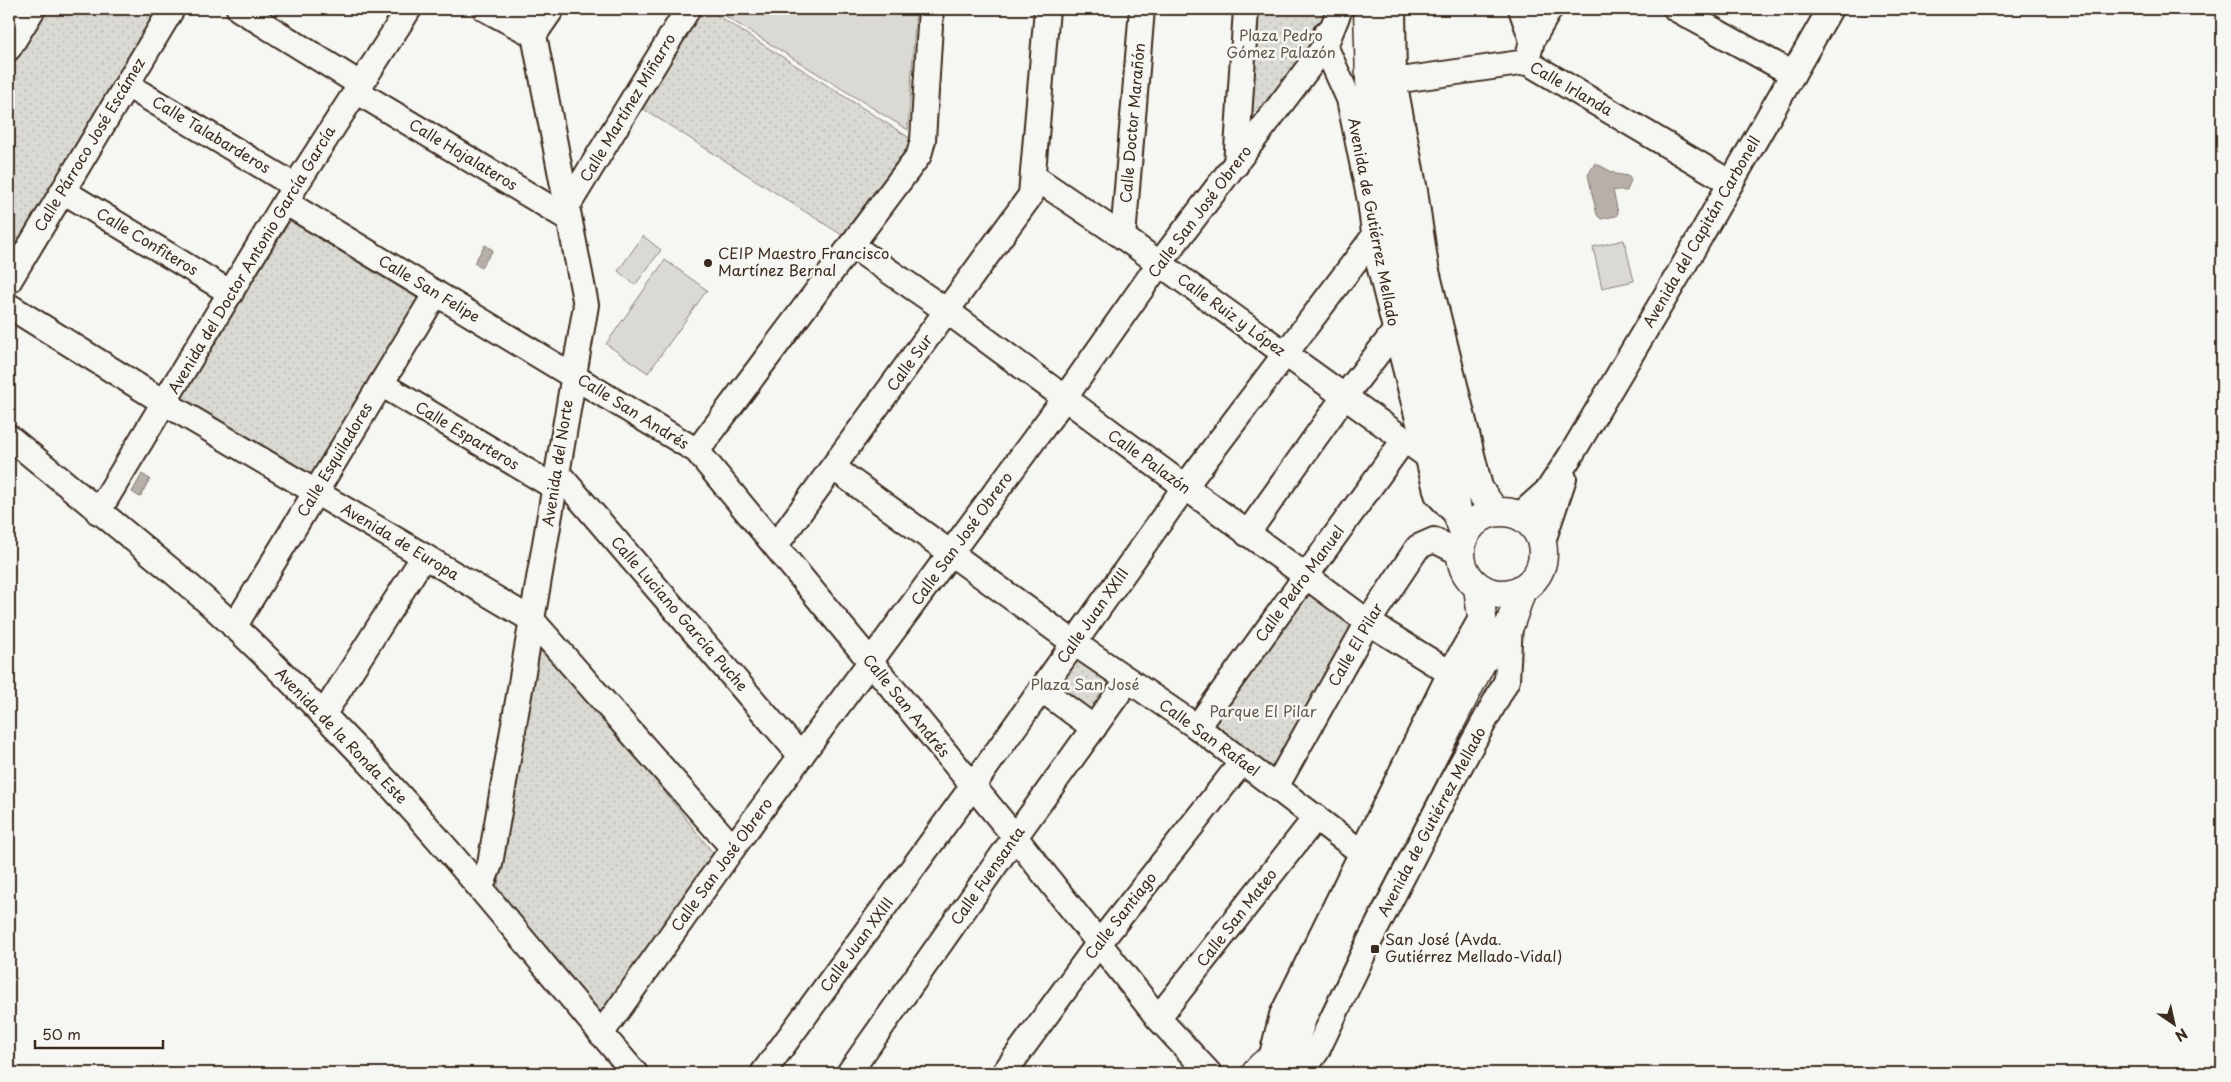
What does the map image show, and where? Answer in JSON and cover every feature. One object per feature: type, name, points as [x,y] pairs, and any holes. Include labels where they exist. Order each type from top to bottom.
[{"type":"main road","name":"Avenida de Gutiérrez Mellado","points":[[1368,9],[1370,81],[1381,148],[1403,258],[1436,448],[1461,535]]},
{"type":"main road","name":"Avenida de Gutiérrez Mellado","points":[[1436,448],[1498,506]]},
{"type":"main road","points":[[1498,506],[1530,523],[1542,544],[1539,570],[1530,583],[1510,594],[1493,594],[1478,587],[1465,572],[1461,535],[1477,520],[1498,506]]},
{"type":"main road","points":[[1478,587],[1482,617],[1481,663]]},
{"type":"main road","name":"Avenida de Gutiérrez Mellado","points":[[1286,1066],[1303,1015],[1344,929],[1481,663],[1510,624],[1522,589]]},
{"type":"street","name":"Calle Párroco José Escámez","points":[[9,281],[172,9]]},
{"type":"street","name":"Calle Hojalateros","points":[[239,9],[358,87],[568,213]]},
{"type":"street","name":"Avenida del Doctor Antonio García García","points":[[98,512],[290,194],[409,9]]},
{"type":"street","points":[[485,9],[534,35],[552,9]]},
{"type":"street","name":"Avenida del Norte","points":[[481,887],[490,864],[586,305],[530,9]]},
{"type":"street","name":"Calle Martínez Miñarro","points":[[568,213],[688,9]]},
{"type":"street","points":[[697,452],[919,156],[923,140],[932,9]]},
{"type":"street","name":"Calle Sur","points":[[776,545],[834,468],[1031,195],[1047,9]]},
{"type":"street","name":"Calle Doctor Marañón","points":[[1123,237],[1142,9]]},
{"type":"street","points":[[1236,165],[1246,9]]},
{"type":"street","name":"Avenida de Gutiérrez Mellado","points":[[1327,9],[1325,46],[1349,99],[1370,201],[1377,257],[1394,331],[1436,448]]},
{"type":"street","name":"Calle San José Obrero","points":[[601,1034],[733,848],[952,554],[1160,264],[1325,46],[1340,9]]},
{"type":"street","points":[[1393,9],[1394,81],[1415,191],[1426,267],[1498,506],[1548,490],[1571,455]]},
{"type":"street","points":[[1520,9],[1532,40]]},
{"type":"street","points":[[1526,62],[1532,40],[1550,9]]},
{"type":"street","points":[[1676,9],[1793,74]]},
{"type":"street","name":"Avenida del Capitán Carbonell","points":[[1571,455],[1731,183],[1830,9]]},
{"type":"street","points":[[9,48],[22,15]]},
{"type":"street","name":"Calle Irlanda","points":[[1394,81],[1526,62],[1731,183]]},
{"type":"street","name":"Calle Talabarderos","points":[[127,85],[290,194]]},
{"type":"street","name":"Calle Ruiz y López","points":[[1033,176],[1123,237],[1404,440],[1436,448]]},
{"type":"street","name":"Calle Confiteros","points":[[63,191],[231,293]]},
{"type":"street","name":"Calle San Felipe","points":[[290,194],[436,293],[573,375]]},
{"type":"street","name":"Calle Juan XXIII","points":[[763,1073],[972,786],[1184,488],[1375,236]]},
{"type":"street","name":"Calle Palazón","points":[[851,245],[947,311],[1184,488],[1368,622],[1450,672]]},
{"type":"street","name":"Calle Esquiladores","points":[[234,627],[436,293]]},
{"type":"street","name":"Avenida de Europa","points":[[9,306],[165,403],[532,620],[733,848]]},
{"type":"street","points":[[1247,534],[1344,397],[1394,331]]},
{"type":"street","name":"Calle San Andrés","points":[[573,375],[697,452],[776,545],[1015,838],[1158,1018],[1209,1073]]},
{"type":"street","name":"Calle Esparteros","points":[[381,384],[555,480]]},
{"type":"street","name":"Avenida de la Ronda Este","points":[[9,437],[173,572],[234,627],[323,715],[481,887],[635,1073]]},
{"type":"street","name":"Calle Pedro Manuel","points":[[1197,728],[1404,440]]},
{"type":"street","points":[[1542,544],[1571,455]]},
{"type":"street","name":"Calle San Rafael","points":[[834,468],[1074,643],[1197,728],[1362,853]]},
{"type":"street","name":"Calle Luciano García Puche","points":[[555,480],[801,756]]},
{"type":"street","name":"Calle El Pilar","points":[[1276,787],[1368,622],[1418,547],[1434,540],[1461,535]]},
{"type":"street","points":[[323,715],[424,556]]},
{"type":"street","points":[[1286,1066],[1282,1015],[1450,672],[1482,617]]},
{"type":"street","name":"Avenida de Gutiérrez Mellado","points":[[1286,1066],[1317,1051],[1373,934],[1507,680],[1510,624]]},
{"type":"street","name":"Calle Fuensanta","points":[[849,1073],[1128,680]]},
{"type":"street","points":[[1041,689],[1094,728]]},
{"type":"street","name":"Calle Santiago","points":[[1004,1073],[1098,944],[1242,762]]},
{"type":"street","name":"Calle San Mateo","points":[[1158,1018],[1316,817]]},
{"type":"green space","points":[[48,9],[161,9],[9,260],[9,73]]},
{"type":"green space","points":[[703,9],[707,9],[913,140],[842,235],[642,108]]},
{"type":"green space","points":[[714,9],[916,9],[908,130]]},
{"type":"green space","name":"Plaza Pedro Gómez Palazón","points":[[1246,9],[1327,9],[1325,46],[1270,120],[1240,103]]},
{"type":"green space","points":[[290,221],[423,302],[311,484],[178,403]]},
{"type":"green space","points":[[643,236],[661,250],[635,285],[618,271]]},
{"type":"green space","points":[[1624,240],[1634,281],[1602,288],[1593,247]]},
{"type":"green space","points":[[665,260],[707,290],[648,373],[606,344]]},
{"type":"green space","name":"Parque El Pilar","points":[[1307,584],[1360,624],[1273,771],[1205,726]]},
{"type":"green space","name":"Plaza San José","points":[[1074,643],[1128,680],[1094,728],[1041,689]]},
{"type":"green space","points":[[550,648],[718,859],[603,1018],[496,897],[538,649]]},
{"type":"shaded area","points":[[1595,163],[1616,174],[1628,176],[1631,180],[1627,191],[1613,190],[1618,213],[1616,216],[1601,219],[1597,215],[1588,175]]},
{"type":"shaded area","points":[[485,245],[493,250],[481,268],[474,263]]},
{"type":"shaded area","points":[[142,474],[150,479],[140,497],[132,492]]},
{"type":"place","name":"CEIP Maestro Francisco Martínez Bernal","points":[[708,263]]},
{"type":"place","name":"San José (Avda. Gutiérrez Mellado-Vidal)","points":[[1375,949]]}]
